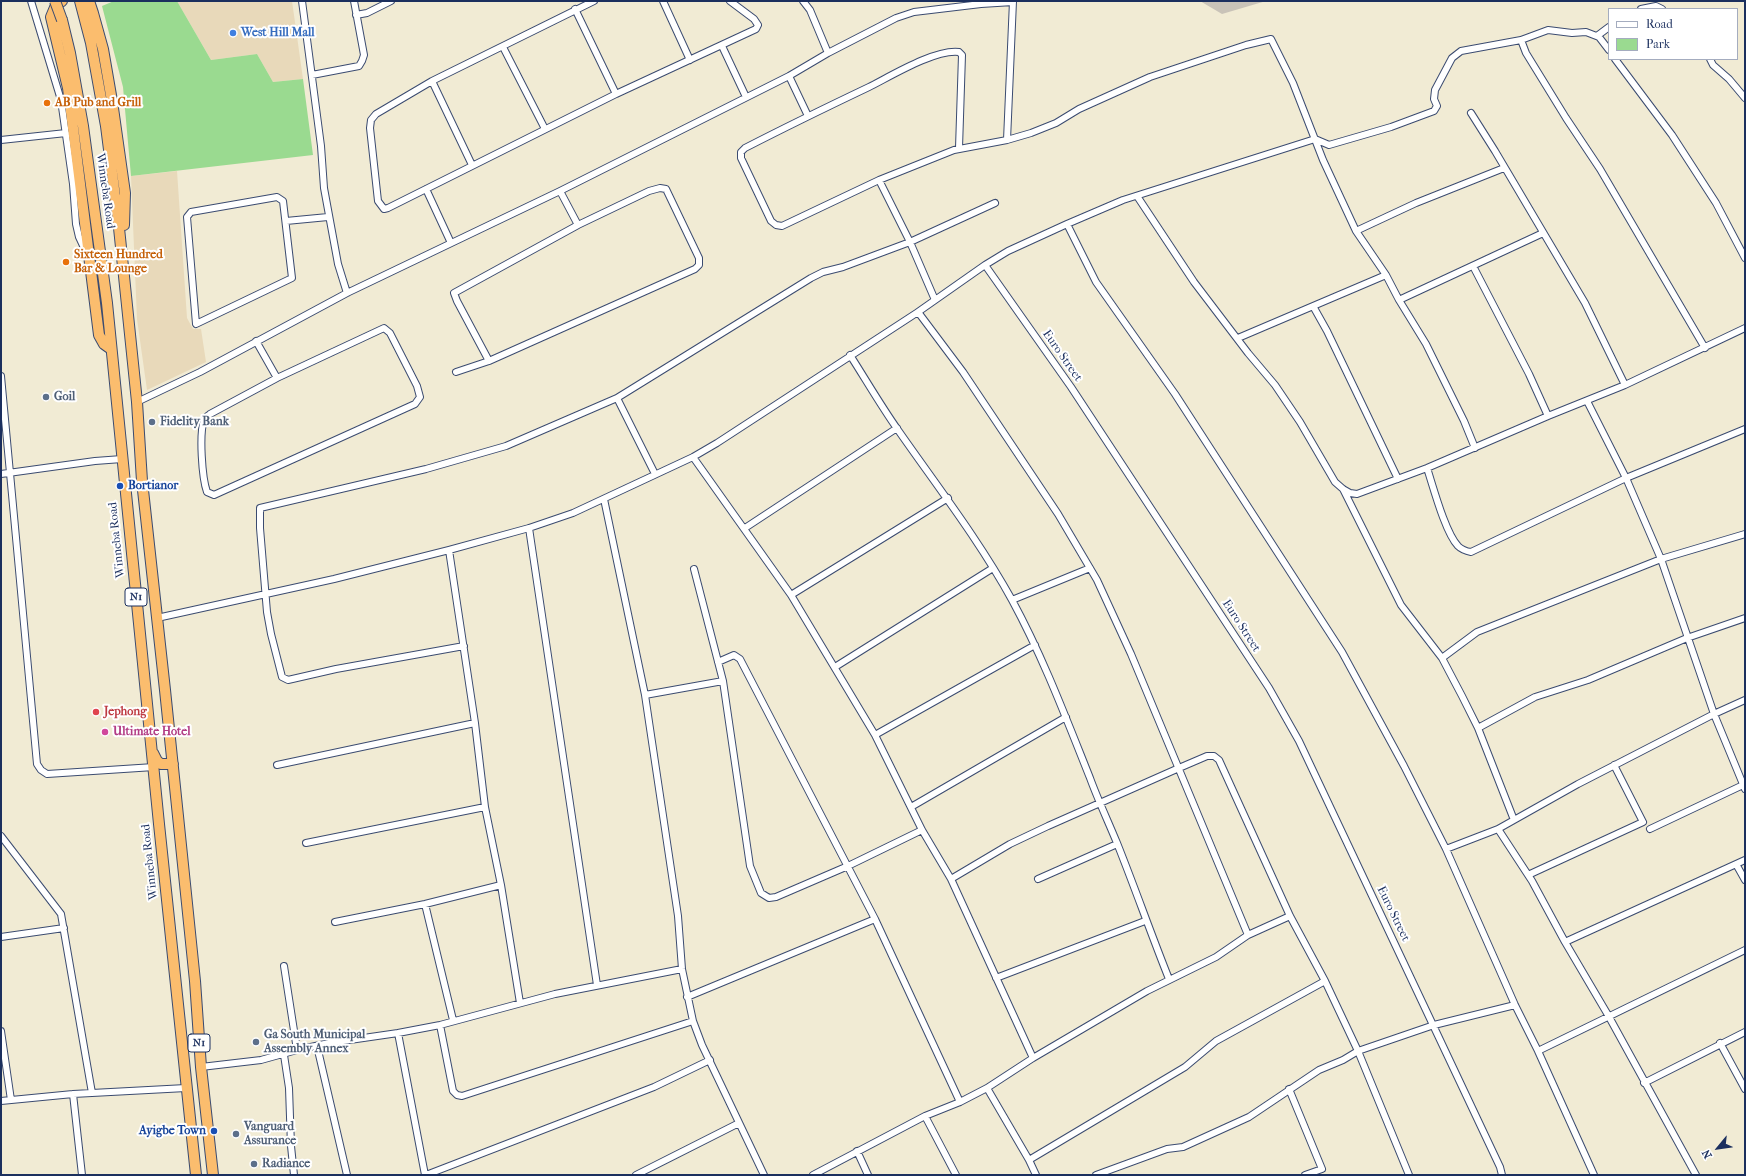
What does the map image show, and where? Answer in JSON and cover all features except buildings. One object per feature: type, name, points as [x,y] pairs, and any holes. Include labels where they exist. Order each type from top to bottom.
[{"type":"highway","name":"Winneba Road","points":[[55,1],[62,20],[70,53],[83,126],[107,302],[151,747],[196,1175]]},
{"type":"highway","points":[[62,1],[56,5],[51,17],[68,88],[98,335],[104,344],[111,349]]},
{"type":"highway","name":"Winneba Road","points":[[80,1],[92,43],[106,126],[123,269],[137,402],[142,481],[173,764],[195,982],[201,1067],[213,1175]]},
{"type":"highway","points":[[89,1],[103,49],[125,193],[123,269]]},
{"type":"highway","points":[[151,747],[155,757],[161,764],[173,764]]},
{"type":"highway","points":[[176,982],[195,982]]},
{"type":"street","points":[[30,1],[62,100],[78,237],[89,256]]},
{"type":"street","points":[[302,1],[321,146],[328,216],[338,264],[347,293]]},
{"type":"street","points":[[312,75],[359,66],[362,61],[364,54],[354,1]]},
{"type":"street","points":[[356,16],[367,13],[392,1]]},
{"type":"street","points":[[594,1],[575,9],[503,47],[432,81],[376,114],[371,120],[370,128],[378,201],[380,205],[384,209],[388,208],[616,94],[756,30],[758,25],[754,19],[730,1]]},
{"type":"street","points":[[663,1],[690,60]]},
{"type":"street","points":[[803,1],[810,10],[828,53]]},
{"type":"street","points":[[137,402],[200,372],[347,293],[560,191],[789,76],[828,53],[889,22],[914,12],[1013,1],[1006,140]]},
{"type":"street","points":[[1646,8],[1656,6],[1660,8]]},
{"type":"street","points":[[575,9],[616,94]]},
{"type":"street","points":[[1597,36],[1608,28]]},
{"type":"street","points":[[157,618],[266,595],[450,550],[529,528],[573,513],[693,457],[718,443],[850,355],[918,312],[985,265],[1008,251],[1067,224],[1101,209],[1137,196],[1315,140],[1329,145],[1391,127],[1434,112],[1437,106],[1434,99],[1435,90],[1452,58],[1461,51],[1521,40],[1548,30],[1572,33],[1586,32],[1597,36],[1608,49]]},
{"type":"street","points":[[959,148],[962,55],[959,52],[953,51],[933,56],[808,116],[745,148],[741,152],[741,158],[772,221],[776,225],[782,226],[879,180],[959,148],[1006,140],[1030,133],[1056,123],[1079,109],[1150,77],[1246,45],[1271,39],[1293,83],[1315,140],[1356,231],[1386,275],[1399,300],[1426,344],[1464,420],[1475,448]]},
{"type":"street","points":[[1521,40],[1526,53],[1566,118],[1600,169],[1705,348]]},
{"type":"street","points":[[722,46],[746,97]]},
{"type":"street","points":[[503,47],[545,129]]},
{"type":"street","points":[[1616,60],[1676,142],[1716,203],[1745,258]]},
{"type":"street","points":[[1710,60],[1713,65],[1729,79],[1745,98]]},
{"type":"street","points":[[789,76],[808,116]]},
{"type":"street","points":[[432,81],[472,165]]},
{"type":"street","points":[[1471,114],[1585,303],[1625,385]]},
{"type":"street","points":[[1,140],[66,133]]},
{"type":"street","points":[[1356,231],[1416,203],[1504,168]]},
{"type":"street","points":[[879,180],[910,242],[935,300]]},
{"type":"street","points":[[456,372],[489,361],[695,269],[699,265],[699,258],[666,189],[660,188],[649,191],[578,225],[454,293],[489,361]]},
{"type":"street","points":[[426,189],[451,243]]},
{"type":"street","points":[[560,191],[578,225]]},
{"type":"street","points":[[1137,196],[1194,282],[1275,385],[1300,422],[1335,482],[1342,489],[1401,605],[1442,658],[1478,728],[1514,820]]},
{"type":"street","points":[[277,197],[283,201],[286,221],[292,278],[196,324],[187,217],[191,212],[277,197]]},
{"type":"street","points":[[464,646],[336,669],[288,680],[284,679],[282,677],[271,634],[260,528],[260,508],[426,469],[506,446],[617,398],[823,272],[843,267],[910,242],[995,203]]},
{"type":"street","points":[[286,221],[328,216]]},
{"type":"street","points":[[1067,224],[1096,282],[1175,394],[1342,652],[1404,766],[1446,849],[1514,1005],[1538,1051],[1594,1175]]},
{"type":"street","points":[[1399,300],[1543,233]]},
{"type":"street","name":"Euro Street","points":[[985,265],[1071,387],[1269,688],[1299,740],[1500,1167],[1502,1175]]},
{"type":"street","points":[[1473,266],[1529,374],[1548,416]]},
{"type":"street","points":[[1238,338],[1386,275]]},
{"type":"street","points":[[1313,306],[1327,331],[1398,479]]},
{"type":"street","points":[[918,312],[963,372],[1054,507],[1090,568],[1131,654],[1248,935]]},
{"type":"street","points":[[384,328],[390,333],[417,386],[420,396],[415,404],[214,495],[206,492],[203,482],[202,437],[204,418],[278,378],[384,328]]},
{"type":"street","points":[[1342,489],[1350,493],[1358,494],[1427,468],[1625,385],[1745,328]]},
{"type":"street","points":[[256,341],[278,378]]},
{"type":"street","points":[[850,355],[897,428],[948,498],[994,568],[1012,600],[1035,645],[1066,717],[1169,978]]},
{"type":"street","points":[[1,376],[37,764],[41,770],[47,774],[154,767]]},
{"type":"street","points":[[617,398],[655,474]]},
{"type":"street","points":[[1587,401],[1626,478],[1661,559],[1714,714],[1744,787],[1650,829]]},
{"type":"street","points":[[745,528],[897,428]]},
{"type":"street","points":[[1427,468],[1439,504],[1456,545],[1463,551],[1471,552],[1626,478],[1745,429]]},
{"type":"street","points":[[693,457],[745,528],[791,595],[875,736],[922,830],[951,879],[1033,1058]]},
{"type":"street","points":[[1,474],[10,474],[95,460],[122,459]]},
{"type":"street","points":[[791,595],[948,498]]},
{"type":"street","points":[[604,499],[645,695],[678,916],[682,969],[687,997],[693,1021],[764,1175]]},
{"type":"street","points":[[529,528],[596,985]]},
{"type":"street","points":[[1442,658],[1477,632],[1661,559],[1745,534]]},
{"type":"street","points":[[450,550],[475,723],[485,807],[520,1003]]},
{"type":"street","points":[[835,667],[994,568]]},
{"type":"street","points":[[1012,600],[1090,568]]},
{"type":"street","points":[[694,569],[723,681],[750,866],[761,893],[769,898],[776,897],[848,866],[922,830]]},
{"type":"street","points":[[1478,728],[1535,697],[1588,680],[1688,638],[1745,618]]},
{"type":"street","points":[[875,736],[1035,645]]},
{"type":"street","points":[[718,662],[734,655],[739,657],[875,919],[960,1102]]},
{"type":"street","points":[[645,695],[723,681]]},
{"type":"street","points":[[1446,849],[1498,829],[1614,765],[1714,714],[1745,700]]},
{"type":"street","points":[[911,808],[1066,717]]},
{"type":"street","points":[[277,765],[475,723]]},
{"type":"street","points":[[951,879],[1010,844],[1179,768],[1207,756],[1214,756],[1220,760],[1290,916],[1325,981],[1358,1051],[1409,1175]]},
{"type":"street","points":[[1528,875],[1643,822],[1614,765]]},
{"type":"street","points":[[306,843],[485,807]]},
{"type":"street","points":[[1498,829],[1528,875],[1564,942],[1608,1015],[1644,1083],[1696,1175]]},
{"type":"street","points":[[1,836],[61,914],[92,1093]]},
{"type":"street","points":[[1038,879],[1117,844]]},
{"type":"street","points":[[1564,942],[1745,860]]},
{"type":"street","points":[[1736,864],[1745,880]]},
{"type":"street","points":[[335,922],[425,904],[500,885]]},
{"type":"street","points":[[425,904],[453,1020]]},
{"type":"street","points":[[814,1175],[925,1116],[960,1102],[987,1088],[1033,1058],[1169,978],[1216,957],[1248,935],[1290,916]]},
{"type":"street","points":[[687,997],[875,919]]},
{"type":"street","points":[[996,978],[1146,921]]},
{"type":"street","points":[[1,937],[64,928]]},
{"type":"street","points":[[1538,1051],[1608,1015],[1745,950]]},
{"type":"street","points":[[284,966],[297,1050]]},
{"type":"street","points":[[201,1067],[260,1060],[317,1046],[440,1025],[453,1020],[596,985],[682,969]]},
{"type":"street","points":[[1029,1160],[1185,1067],[1216,1041],[1325,981]]},
{"type":"street","points":[[1096,1175],[1167,1149],[1183,1147],[1249,1117],[1319,1070],[1343,1060],[1358,1051],[1434,1026],[1514,1005]]},
{"type":"street","points":[[440,1025],[453,1090],[457,1095],[462,1096],[693,1021]]},
{"type":"street","points":[[1,1031],[11,1100]]},
{"type":"street","points":[[1644,1083],[1720,1043],[1745,1032]]},
{"type":"street","points":[[398,1033],[425,1175],[654,1087],[710,1060]]},
{"type":"street","points":[[1720,1043],[1745,1089]]},
{"type":"street","points":[[317,1046],[347,1175]]},
{"type":"street","points":[[284,1055],[289,1088],[290,1140],[294,1175]]},
{"type":"street","points":[[1,1101],[74,1094],[186,1088]]},
{"type":"street","points":[[987,1088],[1029,1160],[1036,1175]]},
{"type":"street","points":[[1289,1089],[1324,1172],[1305,1175]]},
{"type":"street","points":[[74,1094],[82,1175]]},
{"type":"street","points":[[925,1116],[956,1175]]},
{"type":"street","points":[[636,1175],[739,1123]]},
{"type":"street","points":[[857,1151],[868,1175]]},
{"type":"shaded area","points":[[177,1],[292,1],[303,79],[273,82],[257,54],[211,60]]},
{"type":"shaded area","points":[[1200,1],[1266,1],[1222,14]]},
{"type":"shaded area","points":[[177,171],[187,318],[193,329],[201,329],[206,362],[147,390],[137,319],[131,176]]},
{"type":"green space","points":[[114,1],[177,1],[211,60],[257,54],[273,82],[303,79],[313,155],[131,176],[123,87],[102,6]]},
{"type":"place","name":"West Hill Mall","points":[[233,33]]},
{"type":"place","name":"AB Pub and Grill","points":[[47,103]]},
{"type":"place","name":"Sixteen Hundred Bar & Lounge","points":[[66,262]]},
{"type":"place","name":"Goil","points":[[46,397]]},
{"type":"place","name":"Fidelity Bank","points":[[152,422]]},
{"type":"place","name":"Bortianor","points":[[120,486]]},
{"type":"place","name":"Jephong","points":[[96,712]]},
{"type":"place","name":"Ultimate Hotel","points":[[105,732]]},
{"type":"place","name":"Ga South Municipal Assembly Annex","points":[[256,1042]]},
{"type":"place","name":"Ayigbe Town","points":[[214,1131]]},
{"type":"place","name":"Vanguard Assurance","points":[[236,1134]]},
{"type":"place","name":"Radiance","points":[[254,1164]]}]
